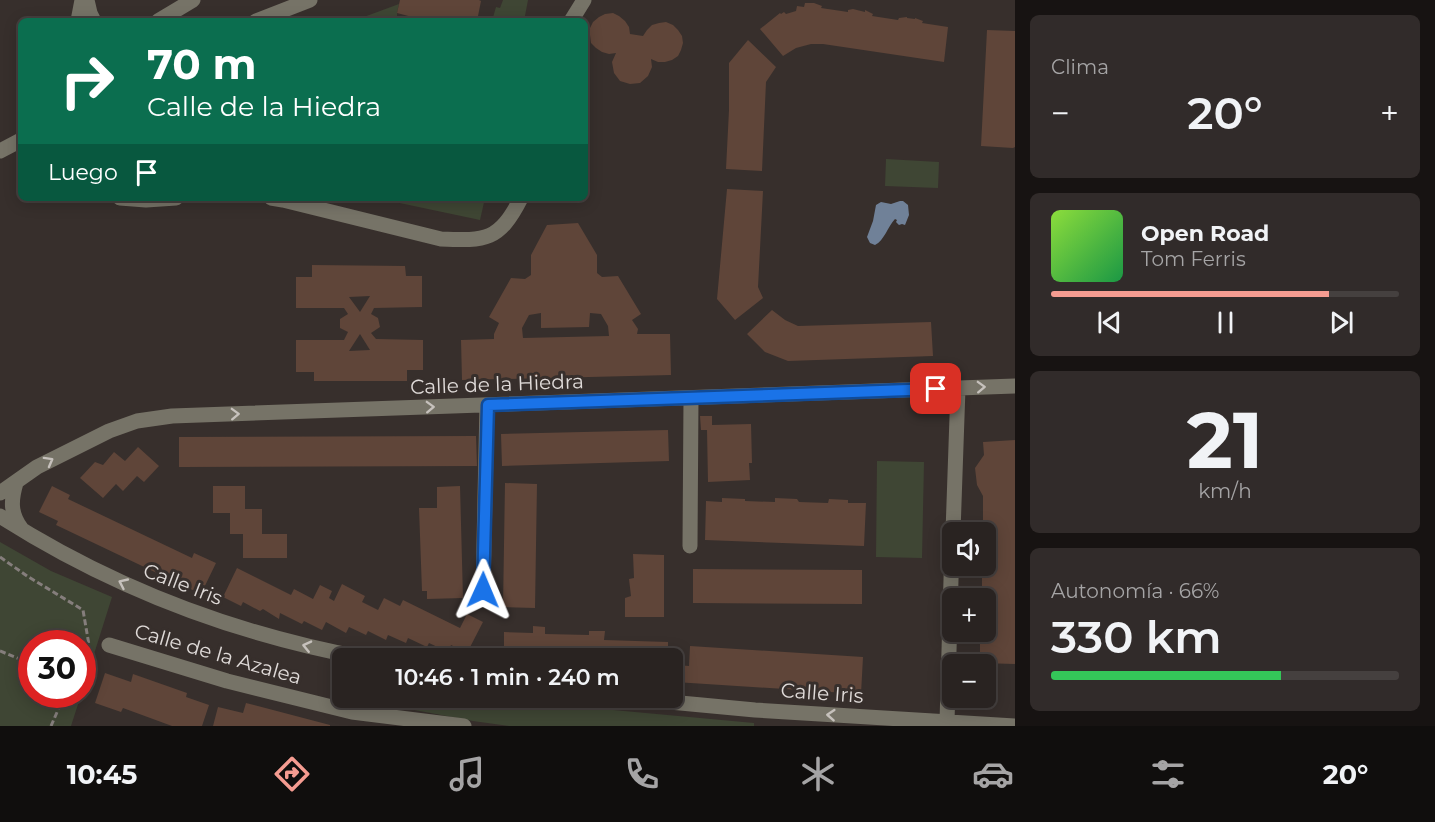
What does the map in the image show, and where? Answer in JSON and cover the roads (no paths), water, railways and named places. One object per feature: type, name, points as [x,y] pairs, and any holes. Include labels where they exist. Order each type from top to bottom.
[{"type":"street","points":[[79,18],[82,0]]},
{"type":"street","points":[[87,0],[92,18]]},
{"type":"street","points":[[164,18],[193,0]]},
{"type":"street","points":[[264,18],[310,0]]},
{"type":"street","points":[[573,18],[584,0]]},
{"type":"street","points":[[0,152],[18,142]]},
{"type":"street","points":[[287,201],[441,239],[479,240],[492,235],[505,225],[519,201]]},
{"type":"street","name":"Calle de la Hiedra","points":[[0,493],[37,467],[109,431],[137,421],[172,416],[1015,386]]},
{"type":"street","points":[[953,522],[958,388]]},
{"type":"street","points":[[690,546],[691,398]]},
{"type":"street","points":[[483,590],[488,405]]},
{"type":"street","points":[[16,483],[12,503],[13,513],[23,531]]},
{"type":"street","name":"Calle Iris","points":[[0,516],[78,562],[158,598],[256,632],[332,651]]},
{"type":"street","points":[[947,722],[951,576]]},
{"type":"street","name":"Calle de la Azalea","points":[[108,645],[350,719],[464,726]]},
{"type":"street","name":"Calle Iris","points":[[683,703],[755,710],[1015,726]]},
{"type":"water","points":[[900,201],[908,205],[909,215],[905,225],[899,225],[895,219],[878,243],[875,245],[870,243],[867,237],[876,205],[881,202],[891,204]]}]
